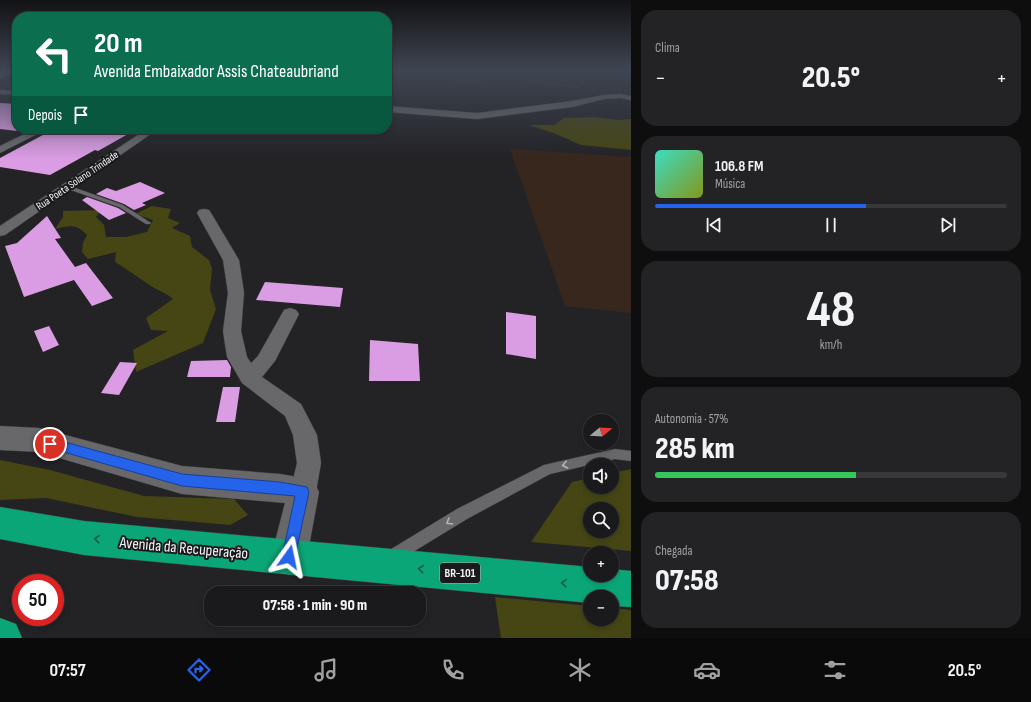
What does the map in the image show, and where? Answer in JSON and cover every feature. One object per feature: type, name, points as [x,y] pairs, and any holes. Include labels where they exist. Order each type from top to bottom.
[{"type":"highway","name":"Avenida da Recuperação","points":[[0,523],[84,538],[631,589]]},
{"type":"main road","points":[[0,438],[39,440],[182,480],[280,488],[303,492],[289,557]]},
{"type":"street","points":[[392,109],[477,116],[572,104],[591,100]]},
{"type":"street","points":[[0,150],[32,134]]},
{"type":"street","name":"Rua Poeta Solano Trindade","points":[[0,232],[146,134]]},
{"type":"street","points":[[204,213],[231,260],[236,293],[232,331],[236,357],[250,378],[293,410],[305,435],[310,463],[303,492]]},
{"type":"street","points":[[250,378],[265,361],[290,314]]},
{"type":"lane","points":[[67,187],[121,206],[148,223]]},
{"type":"lane","points":[[378,565],[462,514],[548,469],[615,454],[631,456]]},
{"type":"shaded area","points":[[595,117],[619,120],[631,119],[631,150],[581,145],[556,134],[529,125],[554,125],[564,118]]},
{"type":"shaded area","points":[[510,149],[631,157],[631,313],[565,306]]},
{"type":"shaded area","points":[[152,206],[171,209],[168,218],[180,223],[172,228],[190,236],[192,247],[209,260],[212,269],[210,290],[216,309],[203,343],[136,372],[133,350],[168,331],[151,330],[146,318],[173,299],[115,262],[116,252],[88,259],[82,252],[83,243],[87,235],[83,231],[72,226],[55,229],[63,217],[63,211],[101,210],[96,217],[104,225],[106,237],[126,237],[147,232],[153,220],[135,214]]},
{"type":"shaded area","points":[[0,460],[50,470],[144,496],[234,499],[248,515],[230,525],[137,517],[46,498],[0,500]]},
{"type":"shaded area","points":[[631,469],[631,551],[619,550],[619,546],[583,547],[531,542],[572,482],[583,480],[583,494],[619,494],[619,472]]},
{"type":"shaded area","points":[[495,597],[583,605],[583,626],[619,626],[619,609],[631,610],[631,638],[501,638]]},
{"type":"building","points":[[0,103],[12,104],[12,130],[0,129]]},
{"type":"building","points":[[45,134],[128,134],[98,151],[95,150],[50,175],[0,167],[0,158]]},
{"type":"building","points":[[140,182],[165,193],[142,203],[146,205],[134,210],[124,204],[96,194],[107,188],[116,191]]},
{"type":"building","points":[[87,197],[118,208],[126,213],[109,220],[82,200]]},
{"type":"building","points":[[47,216],[61,238],[55,239],[75,267],[86,263],[113,298],[92,306],[74,280],[24,297],[5,246],[17,243]]},
{"type":"building","points":[[265,282],[343,288],[340,307],[256,300]]},
{"type":"building","points":[[506,312],[536,316],[536,359],[506,354]]},
{"type":"building","points":[[49,326],[59,345],[43,352],[34,331]]},
{"type":"building","points":[[370,340],[418,344],[420,381],[369,381]]},
{"type":"building","points":[[227,360],[231,367],[230,377],[187,377],[191,361]]},
{"type":"building","points":[[120,362],[137,363],[119,395],[101,393]]},
{"type":"building","points":[[223,387],[240,387],[235,422],[216,422]]},
{"type":"route","points":[[50,444],[182,480],[280,488],[303,492],[289,557]]}]
